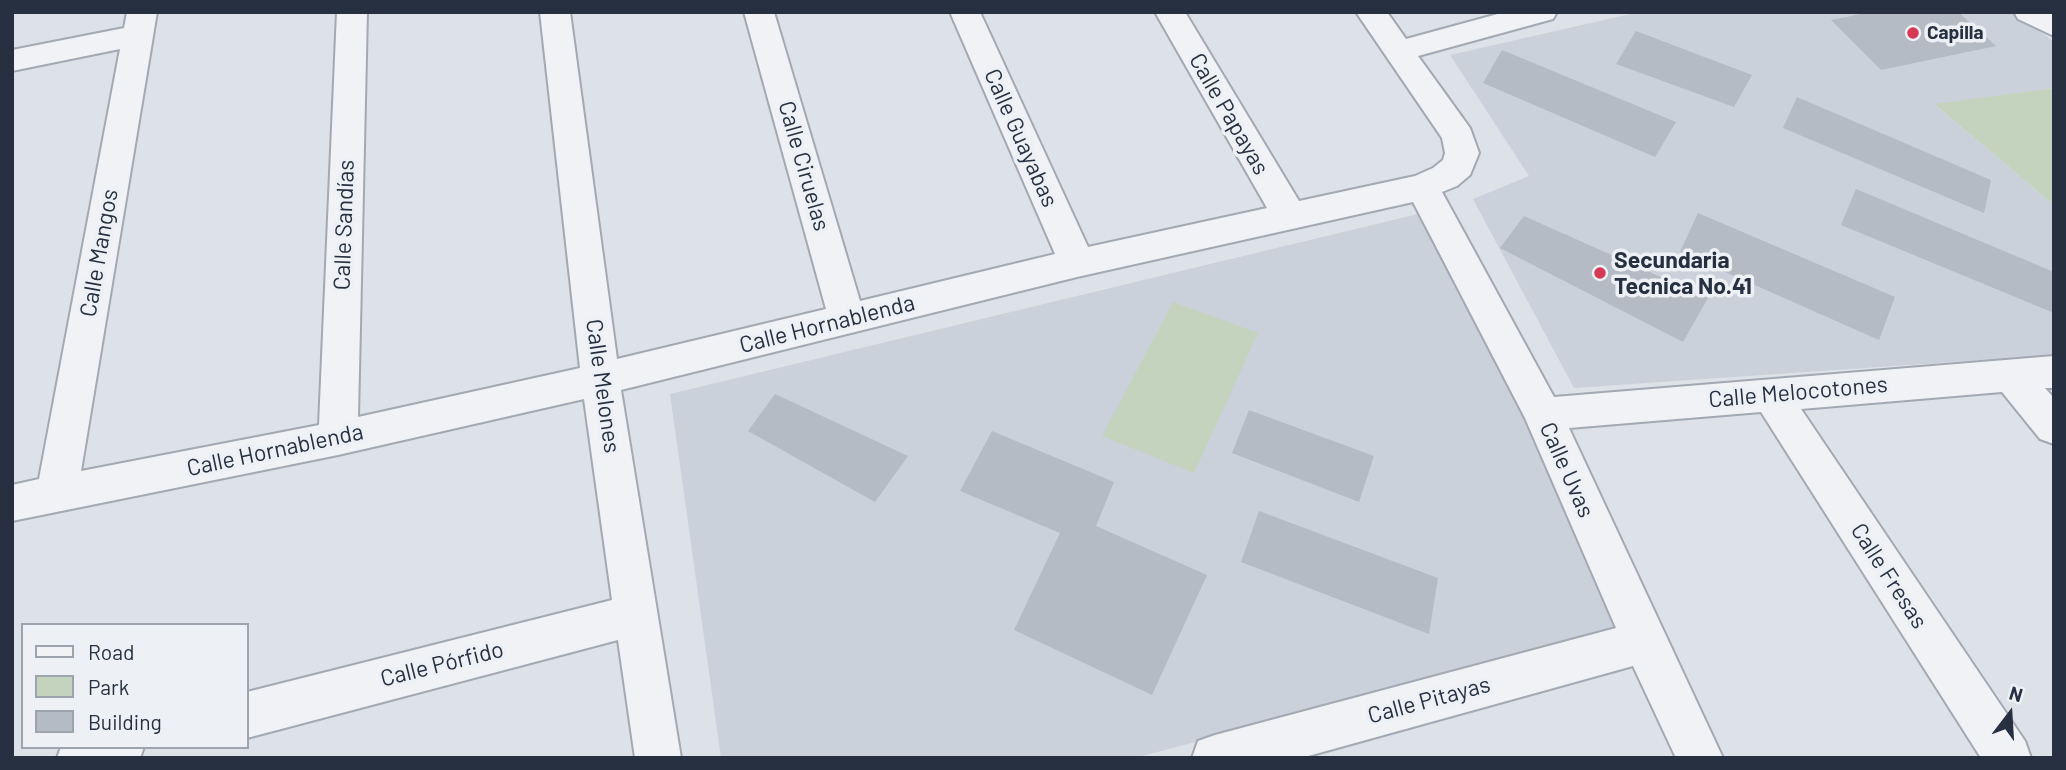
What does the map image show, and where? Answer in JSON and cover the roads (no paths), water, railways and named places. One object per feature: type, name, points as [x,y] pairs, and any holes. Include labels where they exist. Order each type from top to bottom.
[{"type":"street","name":"Calle Sandías","points":[[338,438],[352,12]]},
{"type":"street","name":"Calle Melones","points":[[555,12],[600,379],[659,758]]},
{"type":"street","name":"Calle Ciruelas","points":[[759,12],[847,320]]},
{"type":"street","name":"Calle Guayabas","points":[[965,12],[1077,263]]},
{"type":"street","name":"Calle Papayas","points":[[1170,12],[1289,215]]},
{"type":"street","name":"Calle Hornablenda","points":[[12,503],[338,438],[600,379],[1077,263],[1422,187],[1445,177],[1458,166],[1462,153],[1458,136],[1449,119],[1371,12]]},
{"type":"street","points":[[1401,51],[1542,12]]},
{"type":"street","points":[[2029,12],[2054,26]]},
{"type":"street","points":[[12,61],[140,24]]},
{"type":"street","name":"Calle Mangos","points":[[57,494],[140,24]]},
{"type":"street","name":"Calle Uvas","points":[[1422,187],[1543,414],[1644,642],[1700,758]]},
{"type":"street","name":"Calle Melocotones","points":[[1543,414],[2054,372]]},
{"type":"street","points":[[2011,375],[2054,427]]},
{"type":"street","name":"Calle Fresas","points":[[1770,394],[2008,758]]},
{"type":"street","name":"Calle Pórfido","points":[[248,715],[638,614]]},
{"type":"street","name":"Calle Pitayas","points":[[1215,758],[1644,642]]},
{"type":"street","points":[[80,758],[114,749]]},
{"type":"place","name":"Capilla","points":[[1913,33]]},
{"type":"place","name":"Secundaria Tecnica No.41","points":[[1600,273]]}]
